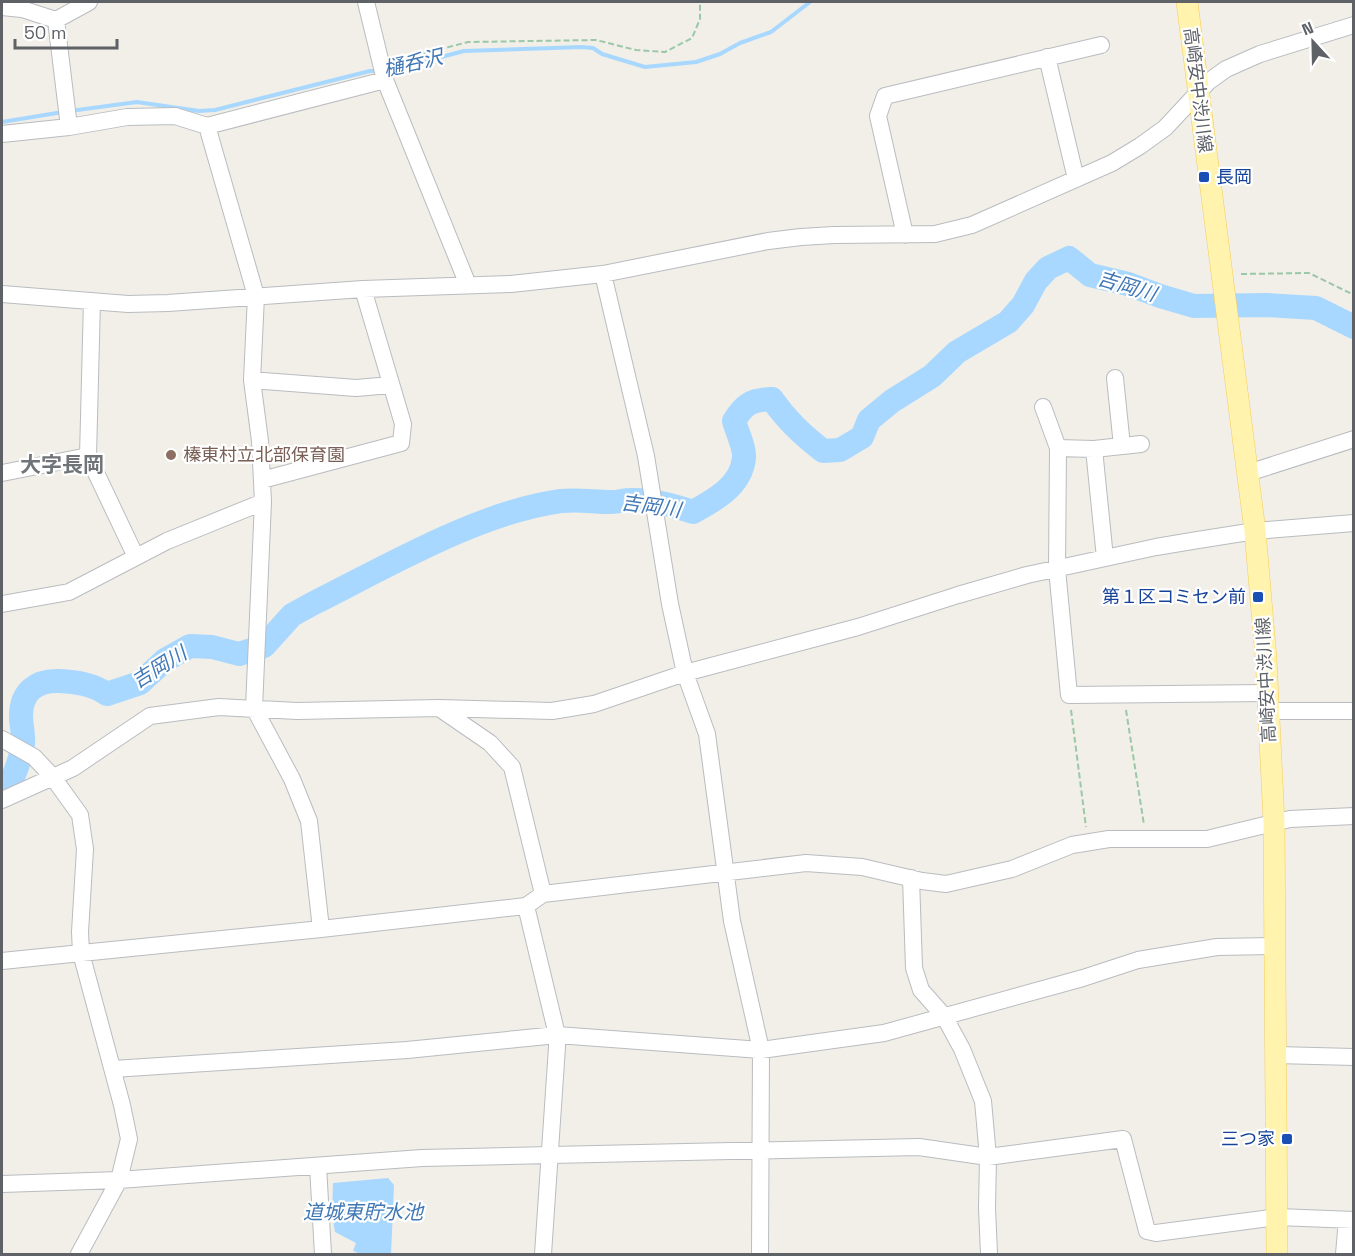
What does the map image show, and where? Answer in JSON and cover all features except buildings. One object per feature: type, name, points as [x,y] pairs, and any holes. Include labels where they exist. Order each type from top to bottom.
[{"type":"main road","name":"高崎安中渋川線","points":[[1187,2],[1256,531],[1266,658],[1274,822],[1277,1254]]},
{"type":"street","points":[[2,7],[21,9],[56,20],[89,2]]},
{"type":"street","points":[[366,2],[383,72],[468,285]]},
{"type":"street","points":[[56,20],[69,127]]},
{"type":"street","points":[[2,294],[128,304],[363,289],[522,284],[603,274],[801,237],[935,234],[972,225],[1112,163],[1165,128],[1215,75],[1260,54],[1353,26]]},
{"type":"street","points":[[905,235],[878,116],[885,96],[1101,45]]},
{"type":"street","points":[[1047,57],[1076,179]]},
{"type":"street","points":[[2,134],[69,127],[127,117],[175,116],[207,126],[383,72]]},
{"type":"street","points":[[207,126],[256,296],[252,380],[260,441],[263,501],[254,708],[292,779],[309,821],[321,929]]},
{"type":"street","points":[[603,274],[646,456],[670,604],[685,673],[707,734],[732,921],[761,1050],[760,1254]]},
{"type":"street","points":[[262,480],[402,443],[403,424],[363,289]]},
{"type":"street","points":[[92,301],[88,456],[136,557]]},
{"type":"street","points":[[1115,378],[1122,446]]},
{"type":"street","points":[[252,380],[356,388],[392,384]]},
{"type":"street","points":[[1043,407],[1058,448],[1057,569],[1069,696],[1124,695],[1267,702],[1353,711]]},
{"type":"street","points":[[1248,473],[1353,439]]},
{"type":"street","points":[[1058,448],[1094,449],[1141,444]]},
{"type":"street","points":[[1094,449],[1105,558]]},
{"type":"street","points":[[2,473],[88,456]]},
{"type":"street","points":[[2,604],[69,592],[167,541],[263,501]]},
{"type":"street","points":[[2,800],[73,768],[150,716],[219,707],[297,711],[439,708],[552,711],[594,704],[685,673],[858,627],[958,595],[1057,569],[1156,547],[1256,531],[1353,523]]},
{"type":"street","points":[[439,708],[490,743],[512,768],[543,894]]},
{"type":"street","points":[[2,740],[34,757],[52,776],[80,815],[85,849],[81,952],[113,1069],[129,1139],[119,1180],[79,1254]]},
{"type":"street","points":[[2,961],[526,906],[543,894],[806,863],[862,867],[946,884],[1012,869],[1072,844],[1109,839],[1207,839],[1290,819],[1353,816]]},
{"type":"street","points":[[911,878],[914,968],[921,990],[944,1016],[962,1049],[982,1101],[988,1157],[989,1254]]},
{"type":"street","points":[[526,906],[557,1035],[543,1254]]},
{"type":"street","points":[[113,1069],[407,1050],[557,1035],[761,1050],[884,1033],[944,1016],[956,1015],[1138,960],[1216,947],[1276,946]]},
{"type":"street","points":[[1276,1055],[1353,1057]]},
{"type":"street","points":[[2,1184],[119,1180],[422,1158],[919,1147],[988,1157],[1123,1140],[1147,1231],[1156,1233],[1278,1217],[1350,1220],[1344,1254]]},
{"type":"street","points":[[318,1166],[324,1254]]},
{"type":"path","points":[[383,72],[468,42],[596,40],[636,50],[665,52],[692,38],[700,19],[700,2]]},
{"type":"path","points":[[1223,275],[1309,273],[1353,296]]},
{"type":"path","points":[[1124,695],[1146,839]]},
{"type":"path","points":[[1069,696],[1088,842]]},
{"type":"water","name":"道城東貯水池","points":[[388,1178],[394,1185],[391,1254],[361,1254],[353,1251],[356,1243],[335,1232],[332,1215],[333,1183]]},
{"type":"waterway","name":"樋呑沢","points":[[388,71],[464,51],[582,47],[593,48],[602,54],[645,67],[696,62],[771,32],[810,2]]},
{"type":"waterway","name":"樋呑沢","points":[[70,111],[137,102],[199,111],[215,110],[370,71],[378,71]]},
{"type":"waterway","name":"樋呑沢","points":[[2,122],[63,112]]},
{"type":"waterway","name":"吉岡川","points":[[2,792],[12,780],[20,757],[23,744],[21,716],[24,700],[31,689],[37,685],[51,681],[72,682],[90,686],[107,694],[140,683],[165,660],[190,646],[212,647],[239,654],[264,646],[292,615],[312,604],[434,543],[466,529],[530,507],[567,500],[612,502],[646,500],[693,512],[726,491],[738,477],[744,454],[734,421],[750,404],[759,400],[772,399],[783,414],[823,451],[840,450],[862,437],[869,420],[892,401],[932,376],[957,352],[1008,322],[1023,305],[1036,281],[1048,268],[1069,258],[1090,275],[1128,284],[1194,306],[1267,305],[1316,308],[1354,327]]},
{"type":"place","name":"長岡","points":[[1204,177]]},
{"type":"place","name":"榛東村立北部保育園","points":[[171,455]]},
{"type":"place","name":"第１区コミセン前","points":[[1258,597]]},
{"type":"place","name":"三つ家","points":[[1287,1139]]},
{"type":"district","name":"大字長岡","points":[[62,465]]}]
